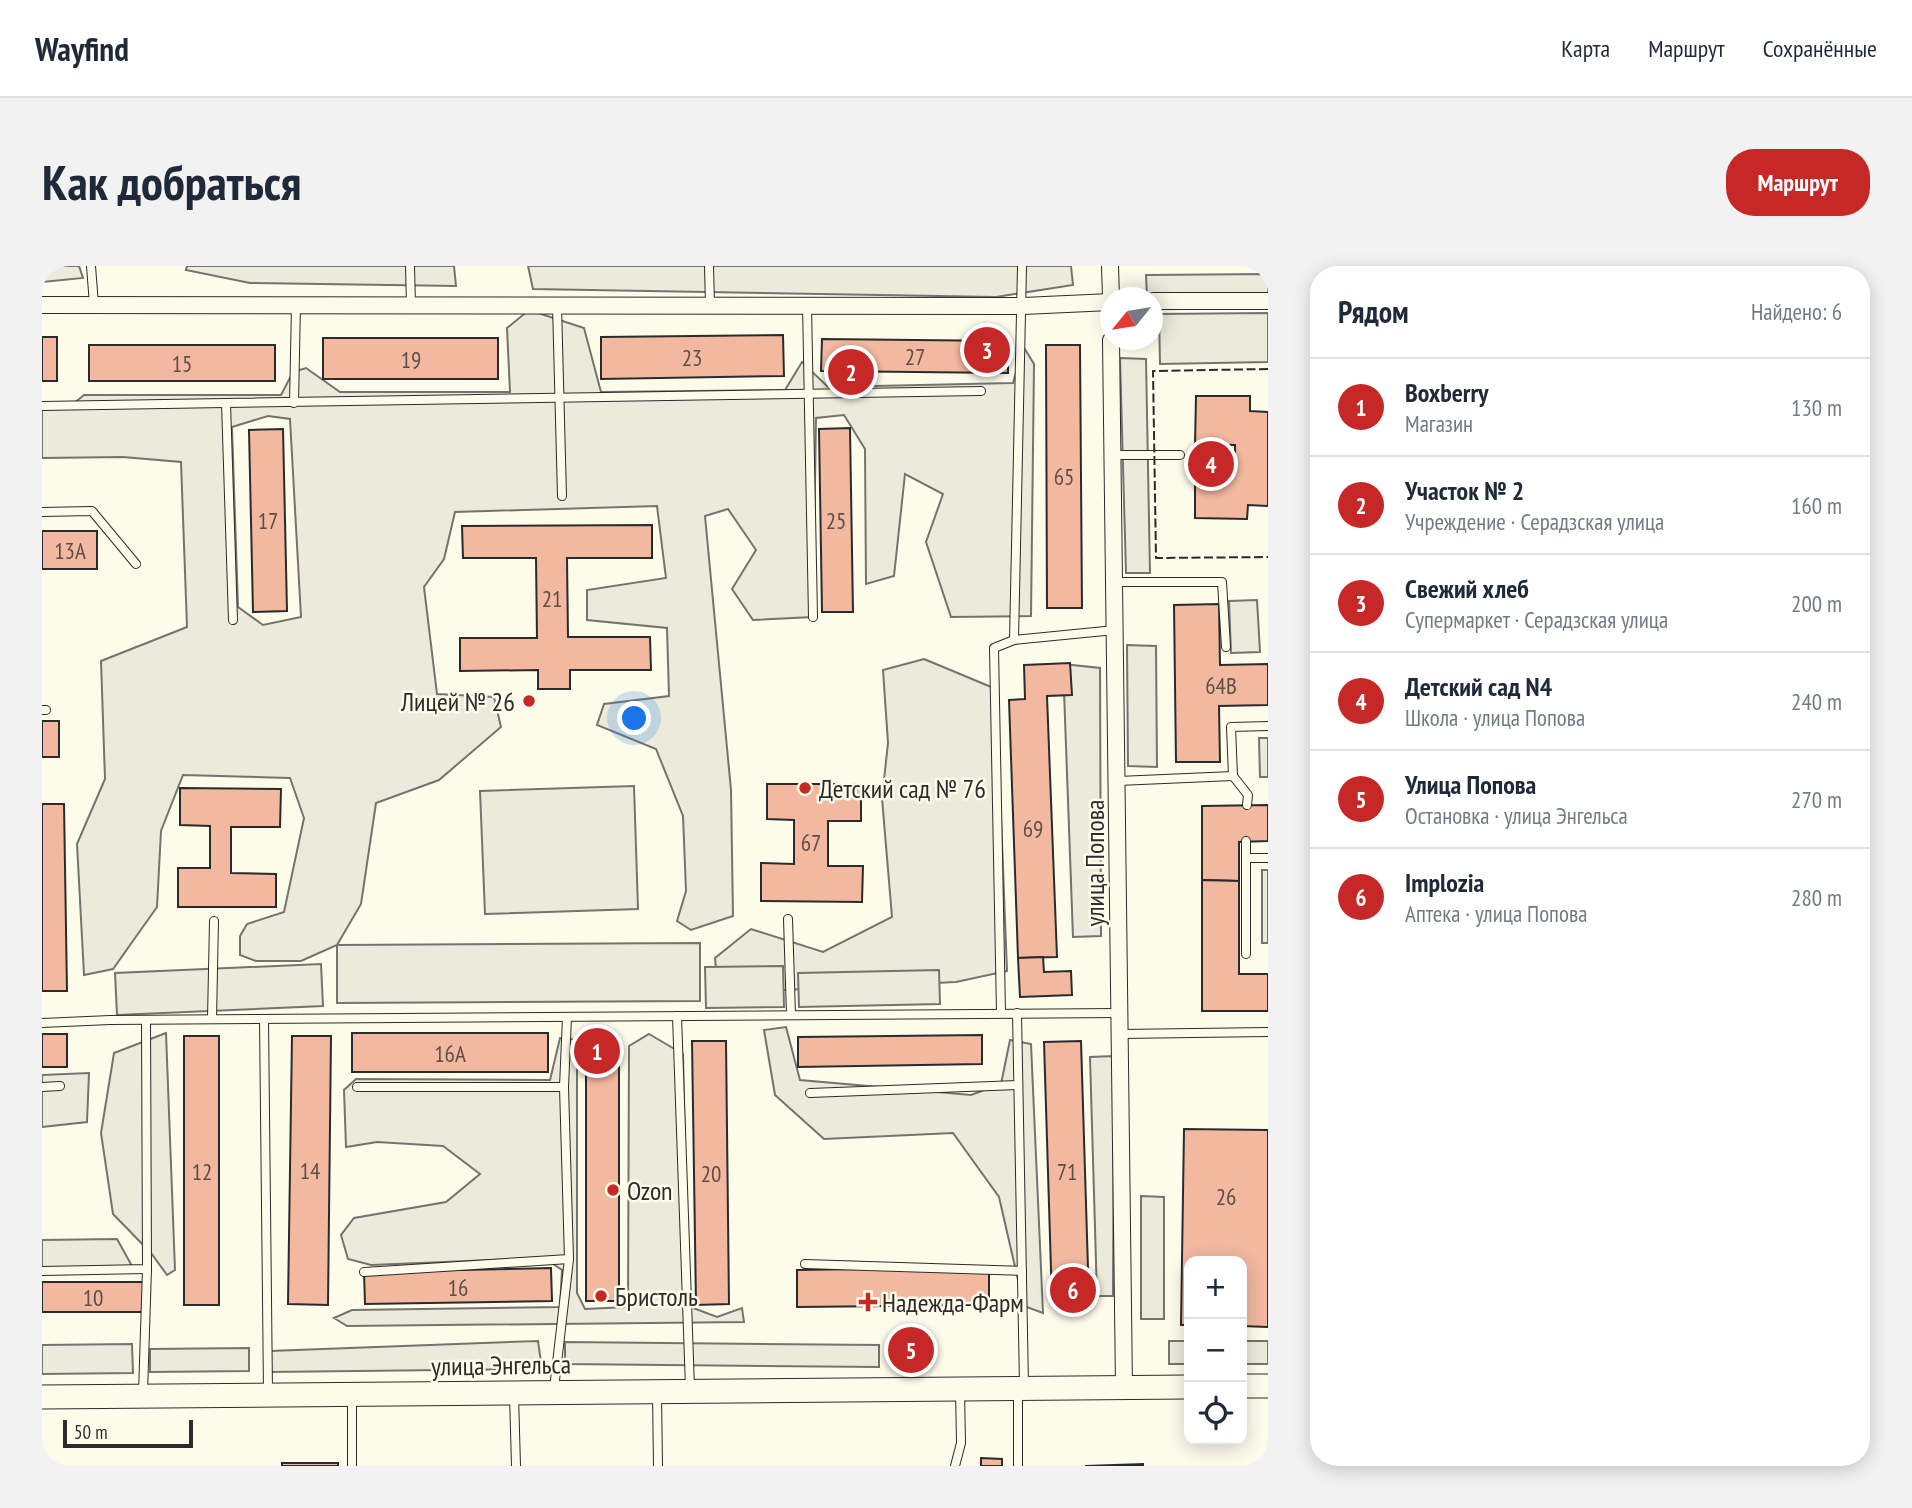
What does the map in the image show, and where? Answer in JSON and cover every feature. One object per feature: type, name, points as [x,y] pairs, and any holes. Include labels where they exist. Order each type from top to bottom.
[{"type":"main road","points":[[1247,1386],[1268,1386]]},
{"type":"main road","name":"улица Энгельса","points":[[42,1397],[1124,1387]]},
{"type":"main road","points":[[1124,1387],[1184,1387]]},
{"type":"street","points":[[1110,266],[1111,287]]},
{"type":"street","points":[[42,305],[1023,306],[1100,301]]},
{"type":"street","points":[[1163,301],[1268,301]]},
{"type":"street","name":"улица Попова","points":[[1111,350],[1124,1387]]},
{"type":"lane","points":[[91,266],[94,305]]},
{"type":"lane","points":[[410,266],[411,305]]},
{"type":"lane","points":[[709,266],[710,305]]},
{"type":"lane","points":[[1014,640],[1022,266]]},
{"type":"lane","points":[[294,403],[296,305]]},
{"type":"lane","points":[[558,305],[562,496]]},
{"type":"lane","points":[[807,305],[813,617]]},
{"type":"lane","points":[[42,406],[559,400],[981,391]]},
{"type":"lane","points":[[226,404],[233,620]]},
{"type":"lane","points":[[1113,455],[1180,455]]},
{"type":"lane","points":[[42,512],[92,511],[136,564]]},
{"type":"lane","points":[[1114,582],[1222,582],[1226,647]]},
{"type":"lane","points":[[1001,1013],[994,648],[1014,640],[1115,630]]},
{"type":"lane","points":[[1247,805],[1248,795],[1233,776],[1231,727],[1268,726]]},
{"type":"lane","points":[[1118,781],[1233,776]]},
{"type":"lane","points":[[1247,841],[1247,954]]},
{"type":"lane","points":[[1246,858],[1268,858]]},
{"type":"lane","points":[[788,919],[791,1015]]},
{"type":"lane","points":[[212,1019],[214,921]]},
{"type":"lane","points":[[1017,1013],[1022,1271],[1018,1466]]},
{"type":"lane","points":[[42,1023],[212,1019],[1119,1013]]},
{"type":"lane","points":[[677,1016],[690,1391]]},
{"type":"lane","points":[[553,1392],[569,1259],[564,1087],[567,1017]]},
{"type":"lane","points":[[264,1019],[268,1395]]},
{"type":"lane","points":[[143,1396],[147,1269],[146,1020]]},
{"type":"lane","points":[[1120,1034],[1268,1032]]},
{"type":"lane","points":[[42,1087],[60,1086]]},
{"type":"lane","points":[[810,1093],[1018,1086]]},
{"type":"lane","points":[[357,1087],[564,1087]]},
{"type":"lane","points":[[364,1272],[569,1259]]},
{"type":"lane","points":[[805,1264],[1022,1271]]},
{"type":"lane","points":[[42,1271],[147,1269]]},
{"type":"lane","points":[[955,1466],[961,1443],[960,1388]]},
{"type":"lane","points":[[656,1391],[658,1466]]},
{"type":"lane","points":[[514,1392],[516,1466]]},
{"type":"lane","points":[[352,1394],[352,1466]]},
{"type":"shaded area","points":[[42,266],[79,266],[83,278],[42,282]]},
{"type":"shaded area","points":[[187,266],[454,266],[456,286],[250,283],[186,270]]},
{"type":"shaded area","points":[[528,266],[1071,266],[1073,285],[996,297],[533,289]]},
{"type":"shaded area","points":[[1268,274],[1268,294],[1163,297],[1163,287],[1147,287],[1146,275]]},
{"type":"shaded area","points":[[529,310],[584,328],[601,392],[785,390],[802,362],[828,387],[1013,383],[1023,346],[1034,364],[1031,616],[951,617],[926,542],[943,494],[905,474],[894,576],[866,584],[865,449],[844,415],[816,418],[813,617],[753,620],[732,589],[756,550],[728,509],[705,516],[731,790],[733,916],[691,930],[677,921],[686,891],[683,816],[656,749],[597,725],[604,704],[669,696],[667,628],[587,620],[587,590],[666,578],[657,506],[455,512],[444,559],[424,587],[437,694],[494,697],[501,727],[439,780],[376,803],[361,904],[337,945],[301,961],[256,961],[240,955],[240,936],[247,924],[284,912],[304,818],[290,778],[183,775],[161,831],[157,907],[113,969],[84,975],[77,844],[105,779],[101,661],[187,627],[181,462],[123,457],[42,458],[42,403],[73,404],[84,395],[281,395],[293,372],[306,368],[340,392],[510,392],[507,328]],"holes":[[[268,416],[290,419],[301,617],[263,625],[238,607],[232,427]]]},
{"type":"shaded area","points":[[1268,313],[1268,362],[1160,364],[1160,350],[1163,350],[1163,314]]},
{"type":"shaded area","points":[[1120,358],[1146,359],[1150,573],[1126,573]]},
{"type":"shaded area","points":[[1257,600],[1260,652],[1231,653],[1229,601]]},
{"type":"shaded area","points":[[1127,645],[1156,646],[1157,767],[1128,766]]},
{"type":"shaded area","points":[[924,659],[996,689],[1007,971],[956,982],[718,993],[715,958],[751,929],[823,952],[892,917],[882,798],[888,743],[883,670]]},
{"type":"shaded area","points":[[1063,664],[1100,668],[1101,936],[1073,937]]},
{"type":"shaded area","points":[[1259,738],[1268,738],[1268,777],[1260,777]]},
{"type":"shaded area","points":[[634,786],[638,909],[485,914],[480,791]]},
{"type":"shaded area","points":[[1262,870],[1268,870],[1268,943],[1262,943]]},
{"type":"shaded area","points":[[700,943],[700,1001],[337,1003],[337,945]]},
{"type":"shaded area","points":[[321,964],[323,1006],[117,1015],[115,973]]},
{"type":"shaded area","points":[[783,966],[784,1007],[706,1008],[705,967]]},
{"type":"shaded area","points":[[939,970],[940,1004],[799,1007],[798,973]]},
{"type":"shaded area","points":[[786,1027],[800,1080],[971,1095],[1001,1084],[1010,1040],[1031,1044],[1043,1313],[1024,1306],[999,1197],[953,1133],[824,1139],[775,1095],[764,1030]]},
{"type":"shaded area","points":[[166,1033],[175,1270],[167,1275],[151,1253],[113,1214],[101,1133],[114,1053]]},
{"type":"shaded area","points":[[649,1034],[683,1054],[688,1306],[717,1317],[742,1308],[744,1322],[347,1326],[334,1318],[352,1310],[560,1307],[562,1270],[544,1258],[371,1265],[348,1259],[341,1235],[354,1218],[446,1202],[480,1174],[443,1146],[377,1142],[346,1147],[344,1090],[356,1079],[550,1080],[560,1038],[577,1040],[577,1293],[585,1309],[628,1307],[629,1046]]},
{"type":"shaded area","points":[[1114,1056],[1113,1296],[1097,1296],[1090,1057]]},
{"type":"shaded area","points":[[89,1073],[87,1122],[42,1127],[42,1075]]},
{"type":"shaded area","points":[[1141,1196],[1164,1197],[1164,1319],[1141,1319]]},
{"type":"shaded area","points":[[117,1239],[132,1266],[42,1268],[42,1240]]},
{"type":"shaded area","points":[[538,1341],[542,1369],[269,1372],[270,1351]]},
{"type":"shaded area","points":[[1169,1341],[1184,1341],[1184,1364],[1169,1364]]},
{"type":"shaded area","points":[[1247,1341],[1268,1341],[1268,1364],[1247,1364]]},
{"type":"shaded area","points":[[565,1342],[879,1345],[879,1367],[565,1364]]},
{"type":"shaded area","points":[[132,1344],[133,1373],[42,1374],[42,1345]]},
{"type":"shaded area","points":[[249,1348],[249,1371],[150,1372],[150,1349]]},
{"type":"building","points":[[783,335],[784,376],[601,379],[601,337]]},
{"type":"building","points":[[42,337],[57,337],[57,381],[42,381]]},
{"type":"building","points":[[323,338],[498,338],[498,379],[323,379]]},
{"type":"building","points":[[822,339],[1008,341],[1008,373],[821,371]]},
{"type":"building","points":[[89,345],[275,345],[275,381],[89,381]]},
{"type":"building","points":[[1046,345],[1080,345],[1082,608],[1047,608]]},
{"type":"building","points":[[1196,396],[1250,396],[1250,411],[1268,412],[1268,506],[1248,505],[1247,519],[1195,518],[1195,469],[1235,470],[1235,445],[1195,445]]},
{"type":"building","points":[[850,428],[853,612],[822,612],[819,429]]},
{"type":"building","points":[[283,429],[287,611],[253,612],[249,430]]},
{"type":"building","points":[[652,525],[652,558],[567,558],[568,637],[650,637],[651,670],[570,670],[570,689],[538,689],[538,670],[460,671],[460,638],[537,638],[536,558],[463,558],[462,526]]},
{"type":"building","points":[[42,531],[97,531],[97,569],[42,569]]},
{"type":"building","points":[[1219,604],[1220,665],[1268,664],[1268,705],[1219,706],[1220,762],[1176,762],[1174,605]]},
{"type":"building","points":[[1070,663],[1072,695],[1047,696],[1057,957],[1018,958],[1009,700],[1025,699],[1024,665]]},
{"type":"building","points":[[42,721],[59,721],[59,757],[42,757]]},
{"type":"building","points":[[767,784],[861,784],[861,821],[828,821],[828,866],[863,866],[862,902],[761,901],[761,863],[794,864],[794,820],[767,819]]},
{"type":"building","points":[[180,788],[281,789],[280,827],[231,827],[231,873],[276,874],[276,907],[178,907],[178,868],[210,868],[210,826],[180,825]]},
{"type":"building","points":[[42,804],[64,804],[67,991],[42,991]]},
{"type":"building","points":[[1268,805],[1268,841],[1239,842],[1239,881],[1202,880],[1202,806]]},
{"type":"building","points":[[1202,880],[1239,881],[1239,974],[1268,974],[1268,1011],[1202,1011]]},
{"type":"building","points":[[1043,957],[1044,972],[1071,971],[1072,995],[1020,997],[1018,958]]},
{"type":"building","points":[[352,1033],[548,1033],[548,1072],[352,1072]]},
{"type":"building","points":[[42,1034],[67,1034],[67,1067],[42,1067]]},
{"type":"building","points":[[982,1035],[982,1064],[798,1067],[798,1037]]},
{"type":"building","points":[[184,1036],[219,1036],[219,1305],[184,1305]]},
{"type":"building","points":[[292,1036],[331,1036],[328,1305],[288,1304]]},
{"type":"building","points":[[586,1037],[619,1038],[619,1301],[586,1301]]},
{"type":"building","points":[[692,1041],[726,1041],[729,1304],[696,1305]]},
{"type":"building","points":[[1081,1041],[1089,1301],[1052,1302],[1044,1042]]},
{"type":"building","points":[[1184,1129],[1268,1130],[1268,1327],[1247,1326],[1247,1256],[1184,1256],[1184,1325],[1181,1325]]},
{"type":"building","points":[[989,1267],[989,1305],[797,1307],[797,1270]]},
{"type":"building","points":[[551,1268],[552,1301],[365,1304],[364,1272]]},
{"type":"building","points":[[42,1282],[145,1282],[145,1312],[42,1312]]},
{"type":"building","points":[[981,1458],[1002,1459],[1002,1466],[981,1466]]},
{"type":"building","points":[[282,1463],[338,1463],[338,1466],[282,1466]]},
{"type":"building","points":[[1143,1464],[1143,1466],[1085,1466]]},
{"type":"fence","points":[[1268,369],[1153,371],[1156,558],[1268,557]]},
{"type":"place","name":"Свежий хлеб","points":[[987,350]]},
{"type":"place","name":"Участок № 2","points":[[851,372]]},
{"type":"place","name":"Детский сад N4","points":[[1211,464]]},
{"type":"place","name":"Лицей № 26","points":[[529,701]]},
{"type":"place","name":"Детский сад № 76","points":[[805,788]]},
{"type":"place","name":"Boxberry","points":[[597,1051]]},
{"type":"place","name":"Ozon","points":[[613,1190]]},
{"type":"place","name":"Implozia","points":[[1073,1290]]},
{"type":"place","name":"Бристоль","points":[[601,1296]]},
{"type":"place","name":"Надежда-Фарм","points":[[868,1302]]},
{"type":"place","name":"Улица Попова","points":[[911,1350]]}]
